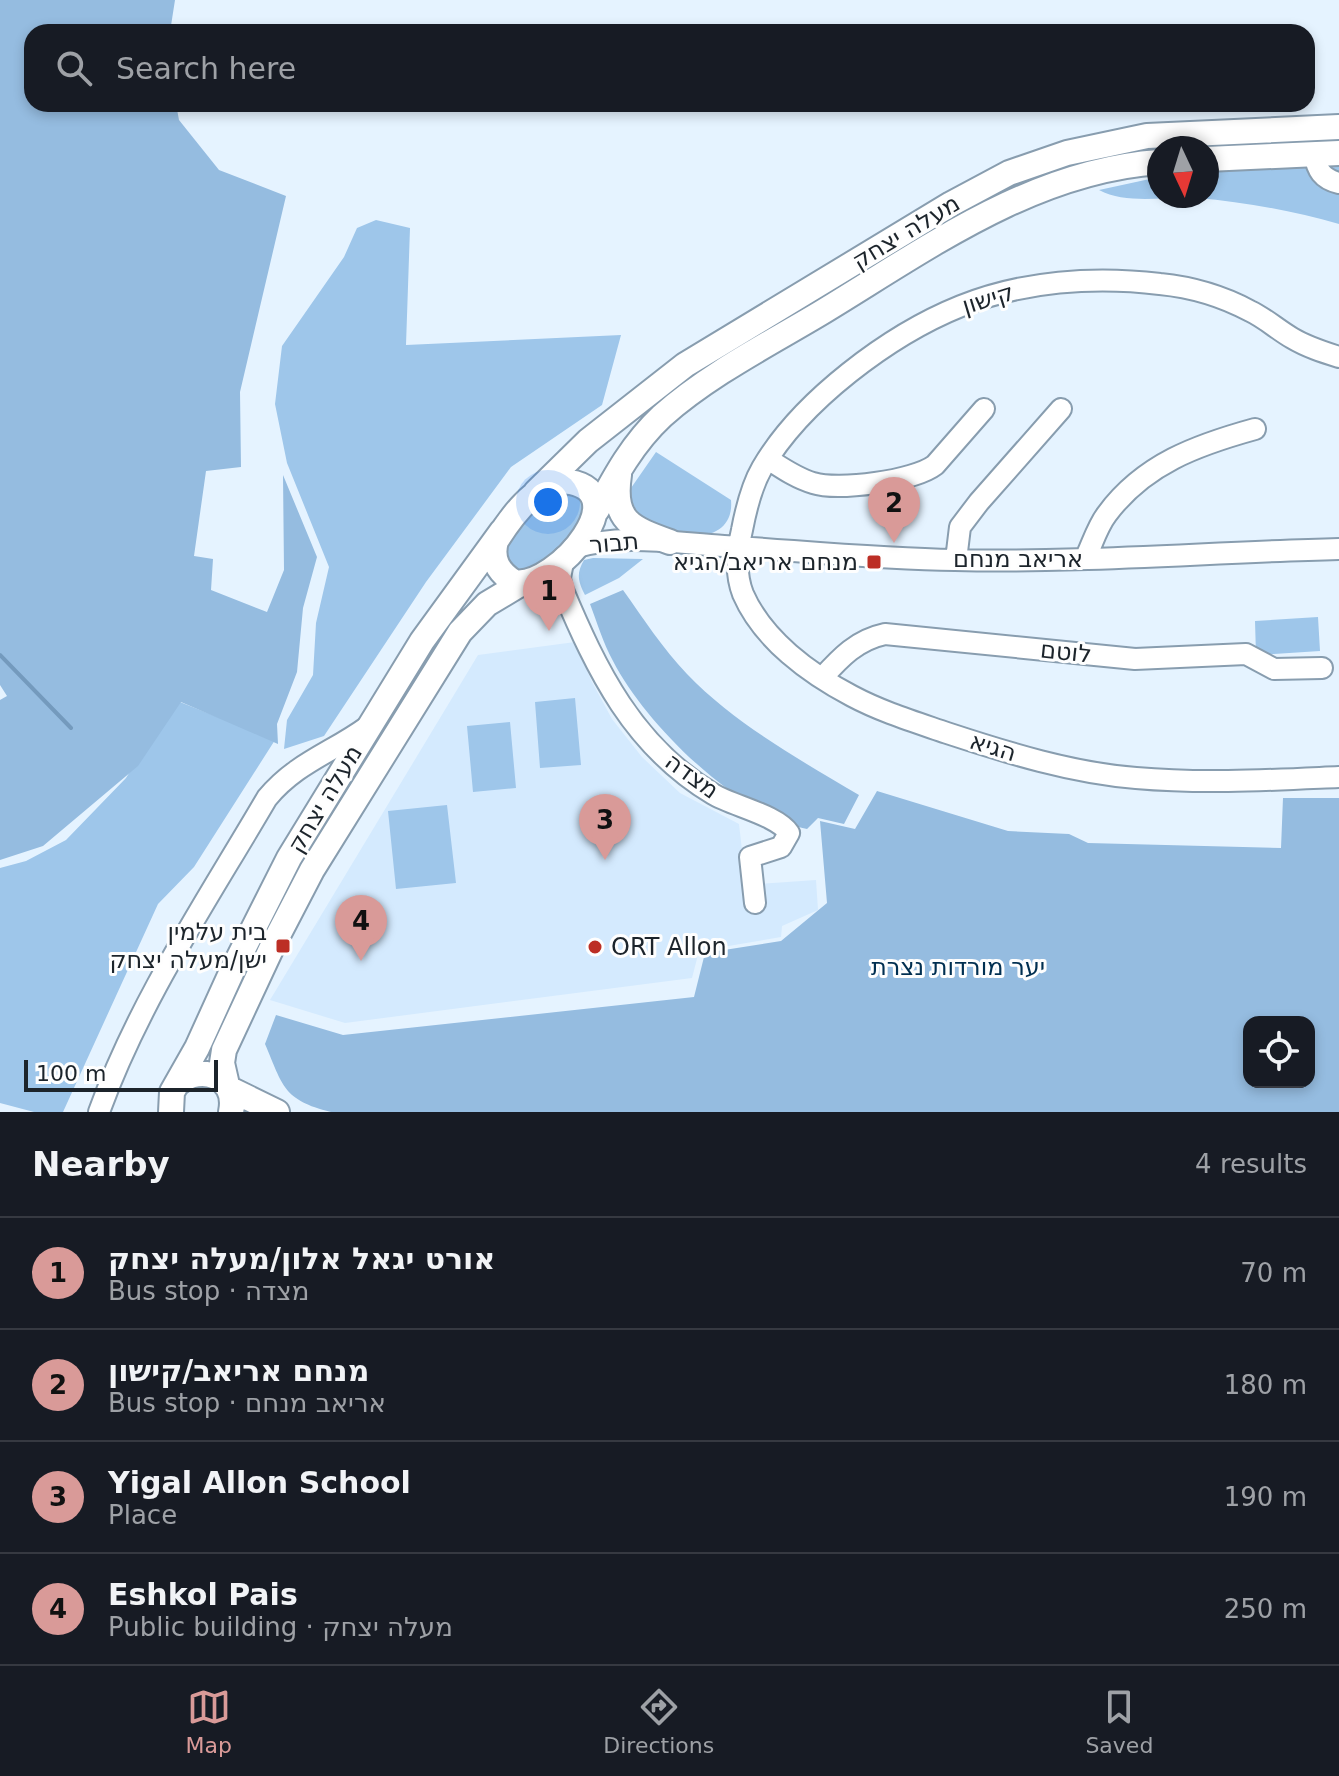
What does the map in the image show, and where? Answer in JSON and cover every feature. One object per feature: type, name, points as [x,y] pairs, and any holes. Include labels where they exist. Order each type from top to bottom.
[{"type":"main road","name":"מעלה יצחק","points":[[536,492],[617,416],[685,365],[938,212],[1009,173],[1067,153],[1147,136],[1339,127]]},
{"type":"main road","points":[[1219,158],[1339,153]]},
{"type":"main road","name":"מעלה יצחק","points":[[596,514],[634,447],[662,417],[700,387],[965,227],[1047,186],[1099,172],[1147,164]]},
{"type":"main road","points":[[620,467],[616,491],[620,513],[626,522],[660,542]]},
{"type":"main road","points":[[552,483],[577,483],[590,492],[596,514],[586,534],[546,574],[526,582],[509,579],[497,566],[494,550],[502,531],[536,492],[552,483]]},
{"type":"main road","name":"מעלה יצחק","points":[[171,1112],[172,1092],[197,1048],[283,869],[422,641],[502,531]]},
{"type":"main road","name":"מעלה יצחק","points":[[229,1095],[222,1063],[224,1050],[312,870],[460,632],[487,604],[526,582]]},
{"type":"main road","points":[[177,1084],[184,1077],[202,1072],[220,1078],[229,1095],[277,1112]]},
{"type":"street","points":[[1314,154],[1321,173],[1328,181],[1339,183]]},
{"type":"street","name":"קישון","points":[[738,547],[753,488],[768,459],[815,405],[893,343],[931,319],[961,305],[1018,288],[1060,282],[1165,284],[1234,303],[1254,312],[1294,340],[1339,357]]},
{"type":"street","points":[[768,459],[797,477],[820,485],[904,479],[935,465],[984,409]]},
{"type":"street","points":[[956,560],[960,527],[1061,409]]},
{"type":"street","points":[[1085,559],[1105,517],[1150,472],[1199,445],[1255,429]]},
{"type":"street","name":"תבור","points":[[596,514],[612,530],[660,542]]},
{"type":"street","name":"אריאב מנחם","points":[[660,542],[956,560],[1085,559],[1224,551],[1339,549]]},
{"type":"street","name":"תבור","points":[[569,553],[590,543],[660,542]]},
{"type":"street","name":"הגיא","points":[[738,547],[738,579],[750,608],[783,647],[822,678],[856,699],[915,722],[990,747],[1089,771],[1133,778],[1181,781],[1339,777]]},
{"type":"street","name":"מצדה","points":[[569,553],[560,578],[571,609]]},
{"type":"street","name":"מצדה","points":[[526,582],[555,589],[563,595],[606,683],[646,738],[685,775],[714,795],[779,824],[789,833],[781,847],[750,857],[755,903]]},
{"type":"street","name":"לוטם","points":[[822,678],[842,655],[856,645],[870,637],[885,634],[1135,659],[1246,654],[1274,669],[1322,668]]},
{"type":"street","points":[[99,1112],[111,1078],[135,1029],[267,798],[297,768],[344,743],[372,723]]},
{"type":"shaded area","points":[[1339,166],[1339,224],[1287,211],[1219,200],[1219,171]]},
{"type":"shaded area","points":[[1147,180],[1147,199],[1110,195],[1099,190]]},
{"type":"shaded area","points":[[376,220],[410,228],[406,345],[621,335],[602,405],[511,467],[426,582],[324,736],[284,749],[287,720],[313,675],[316,623],[329,567],[287,463],[275,404],[282,346],[344,257],[357,228]]},
{"type":"shaded area","points":[[656,452],[731,500],[729,517],[720,528],[707,535],[690,536],[657,527],[643,518],[633,504],[631,488]]},
{"type":"shaded area","points":[[569,493],[581,499],[586,510],[574,530],[548,558],[538,565],[517,571],[506,557],[517,530],[548,498]]},
{"type":"shaded area","points":[[643,559],[619,578],[585,595],[579,581],[580,569],[584,560]]},
{"type":"shaded area","points":[[1318,617],[1320,651],[1256,655],[1255,621]]},
{"type":"shaded area","points":[[575,642],[612,719],[642,757],[680,793],[739,824],[746,885],[816,880],[818,910],[782,926],[781,937],[699,951],[692,978],[345,1023],[270,1000],[478,655]]},
{"type":"shaded area","points":[[575,698],[581,765],[540,768],[535,702]]},
{"type":"shaded area","points":[[175,700],[275,740],[194,867],[158,904],[63,1112],[34,1112],[0,1103],[0,868],[26,861],[66,840],[126,778]]},
{"type":"shaded area","points":[[510,722],[516,788],[473,792],[467,726]]},
{"type":"shaded area","points":[[447,805],[456,883],[396,889],[388,811]]},
{"type":"green space","points":[[0,0],[175,0],[171,24],[24,24],[24,112],[178,112],[179,120],[219,170],[286,196],[240,392],[241,467],[206,471],[194,556],[213,559],[211,590],[267,612],[284,570],[283,475],[317,557],[303,608],[297,672],[277,724],[278,744],[181,702],[138,766],[43,846],[0,860],[0,700],[7,696],[0,685]]},
{"type":"green space","points":[[623,590],[670,654],[706,692],[769,740],[859,795],[844,824],[818,818],[807,829],[780,820],[723,786],[670,738],[628,686],[609,654],[590,604]]},
{"type":"green space","name":"יער מורדות נצרת","points":[[877,791],[1008,831],[1069,834],[1088,843],[1281,848],[1283,798],[1339,798],[1339,1112],[331,1112],[294,1096],[276,1071],[265,1044],[276,1015],[343,1035],[694,997],[705,953],[781,941],[827,903],[820,821],[855,829]]},
{"type":"waterway","points":[[0,655],[71,728]]},
{"type":"place","name":"מנחם אריאב/קישון","points":[[894,543]]},
{"type":"place","name":"מנחם אריאב/הגיא","points":[[874,562]]},
{"type":"place","name":"אורט יגאל אלון/מעלה יצחק","points":[[549,631]]},
{"type":"place","name":"Yigal Allon School","points":[[605,860]]},
{"type":"place","name":"בית עלמין ישן/מעלה יצחק","points":[[283,946]]},
{"type":"place","name":"ORT Allon","points":[[595,947]]},
{"type":"place","name":"Eshkol Pais","points":[[361,961]]}]
